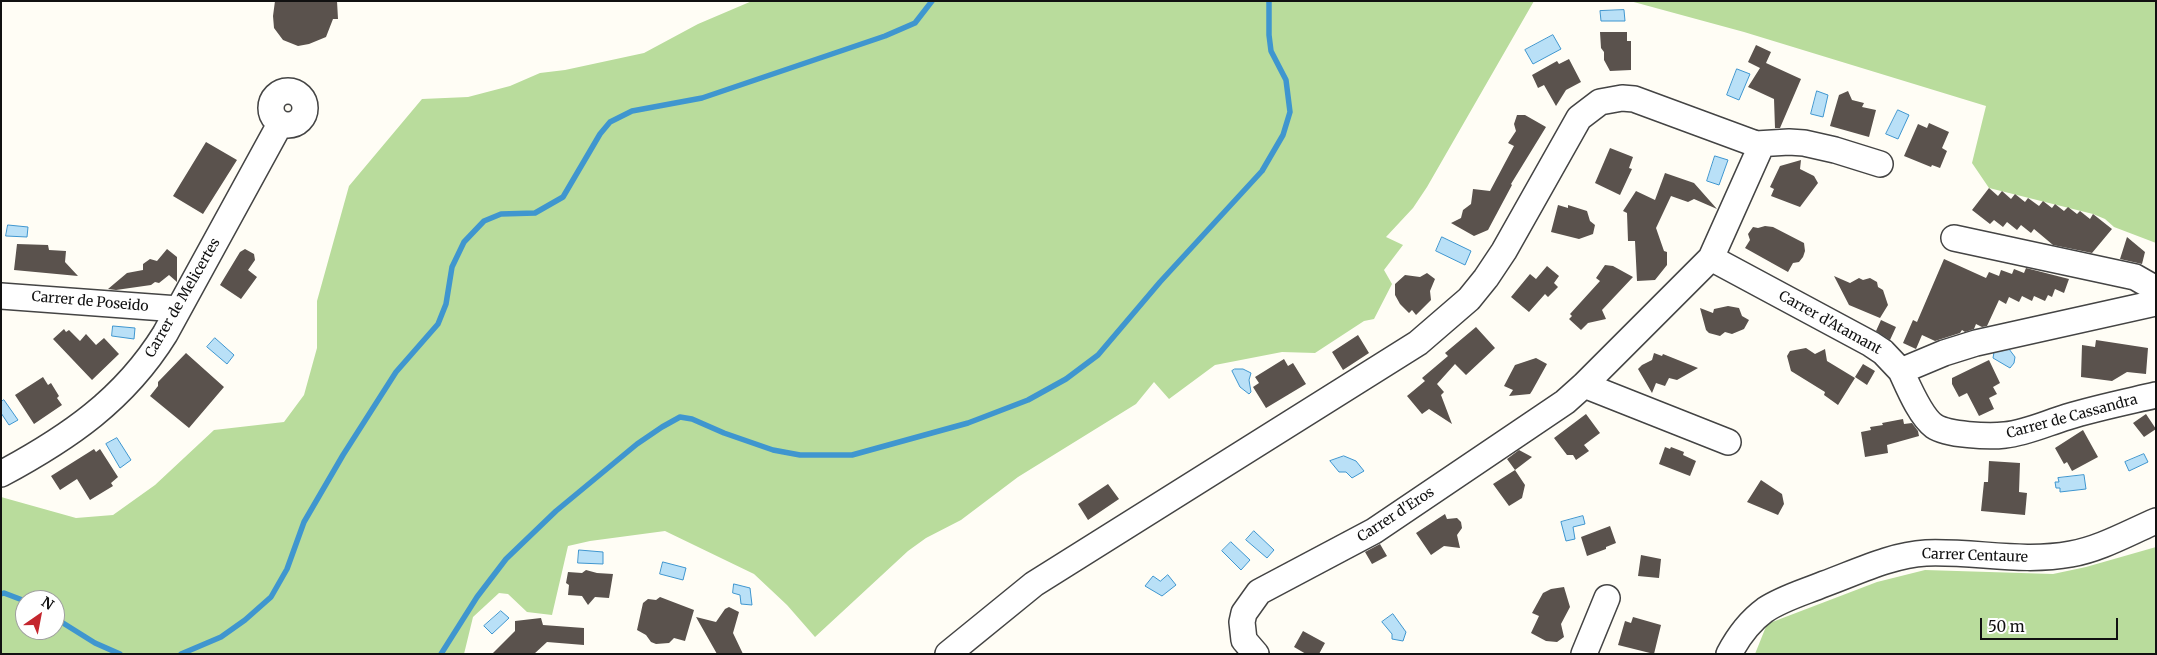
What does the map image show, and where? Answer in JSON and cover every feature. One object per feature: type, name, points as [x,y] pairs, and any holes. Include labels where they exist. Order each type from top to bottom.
[{"type":"street","points":[[948,654],[1034,584],[1418,343],[1468,299],[1486,278],[1504,251],[1579,118],[1600,102],[1622,98],[1634,99],[1756,144],[1804,143],[1835,150],[1880,164]]},
{"type":"street","name":"Carrer de Melicertes","points":[[1,474],[62,439],[115,397],[143,366],[159,344],[280,124]]},
{"type":"street","points":[[1711,258],[1762,144]]},
{"type":"street","points":[[1954,238],[2135,277],[2149,285],[2156,296]]},
{"type":"street","name":"Carrer d'Atamant","points":[[1711,258],[1871,344],[1883,352],[1901,371]]},
{"type":"street","name":"Carrer d'Eros","points":[[1256,654],[1244,640],[1242,622],[1244,613],[1259,592],[1374,531],[1565,402],[1711,258]]},
{"type":"street","name":"Carrer de Poseido","points":[[1,296],[178,309]]},
{"type":"street","points":[[1901,371],[1968,345],[2156,302]]},
{"type":"street","name":"Carrer de Cassandra","points":[[1901,371],[1919,406],[1931,423],[1947,431],[1973,434],[2004,435],[2077,414],[2156,395]]},
{"type":"street","points":[[1584,385],[1728,442]]},
{"type":"street","name":"Carrer Centaure","points":[[1729,654],[1749,624],[1765,610],[1783,600],[1872,566],[1911,555],[1926,554],[2018,558],[2072,554],[2106,543],[2156,522]]},
{"type":"street","points":[[1584,654],[1607,598]]},
{"type":"green space","points":[[752,1],[1534,1],[1427,187],[1413,208],[1386,237],[1403,245],[1384,270],[1392,284],[1374,319],[1364,321],[1315,353],[1282,352],[1215,365],[1169,399],[1154,382],[1136,404],[1018,477],[961,520],[926,538],[908,551],[815,637],[787,605],[754,574],[665,531],[590,541],[568,546],[552,615],[527,612],[508,594],[499,593],[473,617],[464,654],[1,654],[1,497],[76,518],[113,515],[155,485],[214,430],[284,422],[304,395],[317,348],[317,301],[349,186],[422,99],[468,97],[510,86],[540,73],[565,70],[644,53],[698,24]]},
{"type":"green space","points":[[1630,1],[2156,1],[2156,243],[2114,227],[2105,219],[2093,214],[1989,188],[1972,163],[1986,106],[1744,32]]},
{"type":"green space","points":[[2156,547],[2156,654],[1755,654],[1767,624],[1877,582],[1925,570],[2053,574],[2086,567]]},
{"type":"water","points":[[1624,10],[1625,21],[1601,21],[1600,11]]},
{"type":"water","points":[[1553,35],[1561,49],[1533,64],[1525,50]]},
{"type":"water","points":[[1737,69],[1750,74],[1739,100],[1727,95]]},
{"type":"water","points":[[1817,91],[1828,95],[1823,117],[1811,114]]},
{"type":"water","points":[[1898,110],[1909,115],[1898,139],[1886,134]]},
{"type":"water","points":[[1715,156],[1728,160],[1719,185],[1707,181]]},
{"type":"water","points":[[8,225],[28,227],[27,237],[6,236]]},
{"type":"water","points":[[1442,237],[1471,251],[1465,265],[1436,251]]},
{"type":"water","points":[[113,326],[135,328],[134,339],[112,336]]},
{"type":"water","points":[[215,338],[234,355],[227,364],[207,347]]},
{"type":"water","points":[[2009,349],[2015,357],[2014,363],[2010,368],[1993,358],[1994,352]]},
{"type":"water","points":[[1243,369],[1251,373],[1249,380],[1251,392],[1249,394],[1240,387],[1232,371]]},
{"type":"water","points":[[4,400],[18,420],[9,425],[1,413],[1,402]]},
{"type":"water","points":[[117,438],[131,460],[120,468],[106,444]]},
{"type":"water","points":[[2144,454],[2148,462],[2129,471],[2125,462]]},
{"type":"water","points":[[1344,456],[1356,461],[1364,471],[1352,478],[1346,472],[1339,472],[1330,461]]},
{"type":"water","points":[[2084,475],[2086,489],[2060,492],[2060,488],[2056,488],[2055,482],[2059,482],[2058,478]]},
{"type":"water","points":[[1583,516],[1585,524],[1573,527],[1575,539],[1566,541],[1561,522]]},
{"type":"water","points":[[1254,531],[1274,550],[1267,558],[1246,540]]},
{"type":"water","points":[[1231,542],[1250,560],[1241,570],[1222,551]]},
{"type":"water","points":[[579,550],[603,552],[603,564],[578,563]]},
{"type":"water","points":[[663,562],[686,568],[683,580],[660,574]]},
{"type":"water","points":[[1168,575],[1176,585],[1162,596],[1145,586],[1153,576],[1160,581]]},
{"type":"water","points":[[734,584],[750,588],[752,605],[741,604],[740,595],[733,593]]},
{"type":"water","points":[[501,611],[509,618],[492,634],[484,626]]},
{"type":"water","points":[[1393,614],[1406,632],[1403,641],[1392,639],[1392,634],[1382,622]]},
{"type":"building","points":[[275,1],[337,1],[338,19],[333,19],[326,37],[298,46],[283,40],[274,28]]},
{"type":"building","points":[[1600,32],[1627,32],[1627,41],[1631,41],[1631,70],[1610,71],[1604,60]]},
{"type":"building","points":[[1756,45],[1771,52],[1766,63],[1801,79],[1780,128],[1775,128],[1774,99],[1748,87],[1760,68],[1748,62]]},
{"type":"building","points":[[1569,59],[1581,82],[1566,90],[1556,106],[1544,85],[1538,88],[1532,75],[1557,61],[1559,64]]},
{"type":"building","points":[[1848,91],[1852,100],[1864,103],[1862,107],[1876,110],[1869,137],[1830,126],[1839,95]]},
{"type":"building","points":[[1517,115],[1525,115],[1546,127],[1511,184],[1488,230],[1474,236],[1451,223],[1461,218],[1463,210],[1471,204],[1473,189],[1490,191],[1514,146],[1508,143],[1516,131],[1514,124]]},
{"type":"building","points":[[1929,123],[1949,132],[1942,148],[1947,151],[1940,168],[1932,165],[1931,167],[1904,156],[1918,124],[1927,128]]},
{"type":"building","points":[[206,142],[237,160],[203,214],[173,196]]},
{"type":"building","points":[[1610,148],[1633,157],[1629,168],[1632,169],[1620,195],[1595,183]]},
{"type":"building","points":[[1801,160],[1800,169],[1814,176],[1818,183],[1800,207],[1771,196],[1774,189],[1770,187],[1780,166]]},
{"type":"building","points":[[1665,173],[1694,183],[1717,209],[1694,199],[1688,202],[1671,196],[1656,228],[1664,251],[1667,252],[1667,265],[1655,280],[1637,281],[1635,241],[1628,241],[1627,213],[1623,211],[1636,191],[1655,200]]},
{"type":"building","points":[[1989,188],[1998,196],[2002,191],[2011,199],[2015,194],[2025,202],[2028,198],[2039,206],[2043,201],[2052,208],[2055,204],[2064,211],[2068,207],[2077,214],[2080,211],[2090,219],[2093,214],[2112,229],[2092,253],[2053,245],[2034,229],[2031,233],[2021,225],[2017,230],[2007,222],[2003,227],[1994,220],[1990,224],[1972,210]]},
{"type":"building","points":[[1558,205],[1568,208],[1568,205],[1587,211],[1590,221],[1595,225],[1593,234],[1579,239],[1551,232]]},
{"type":"building","points":[[1753,227],[1773,227],[1804,243],[1805,251],[1803,257],[1799,262],[1793,263],[1788,272],[1745,248],[1750,240],[1748,234]]},
{"type":"building","points":[[2127,237],[2145,252],[2142,264],[2120,259]]},
{"type":"building","points":[[17,244],[48,245],[49,250],[66,251],[65,262],[78,276],[14,270]]},
{"type":"building","points":[[167,249],[177,257],[177,282],[169,275],[159,283],[155,282],[151,285],[116,290],[108,289],[127,273],[143,270],[143,264],[150,259],[157,261]]},
{"type":"building","points":[[245,249],[254,254],[255,260],[248,270],[257,277],[241,299],[220,285],[240,252]]},
{"type":"building","points":[[1944,259],[1986,278],[1989,272],[1999,276],[2001,270],[2012,274],[2014,269],[2024,273],[2026,268],[2069,279],[2064,293],[2055,289],[2052,297],[2048,295],[2045,301],[2034,296],[2032,301],[2022,296],[2019,302],[2009,297],[2006,304],[1999,300],[1987,326],[1982,327],[1976,324],[1974,329],[1965,332],[1962,330],[1960,333],[1935,341],[1922,335],[1916,349],[1903,343],[1913,320],[1917,322]]},
{"type":"building","points":[[1605,265],[1613,266],[1633,277],[1602,310],[1606,319],[1588,323],[1581,330],[1569,319],[1572,316],[1570,314],[1600,281],[1596,278]]},
{"type":"building","points":[[1547,266],[1559,276],[1554,283],[1558,287],[1548,297],[1545,294],[1529,312],[1511,297],[1530,274],[1536,279]]},
{"type":"building","points":[[1427,273],[1435,279],[1430,291],[1431,300],[1416,315],[1412,310],[1409,313],[1400,304],[1395,295],[1395,284],[1405,275],[1420,277]]},
{"type":"building","points":[[1834,276],[1850,283],[1859,278],[1863,280],[1870,278],[1877,282],[1878,287],[1883,290],[1888,305],[1880,318],[1849,305]]},
{"type":"building","points":[[1728,306],[1739,308],[1742,316],[1749,320],[1744,329],[1732,334],[1725,332],[1720,336],[1709,333],[1706,330],[1700,308],[1713,313],[1714,309]]},
{"type":"building","points":[[1881,320],[1896,327],[1890,340],[1876,331]]},
{"type":"building","points":[[1476,327],[1495,348],[1466,375],[1455,364],[1437,384],[1444,392],[1441,395],[1452,424],[1429,409],[1422,414],[1407,396],[1425,381],[1422,378],[1448,356],[1445,353]]},
{"type":"building","points":[[64,329],[66,332],[69,330],[80,341],[86,334],[96,345],[104,338],[119,354],[92,380],[53,339]]},
{"type":"building","points":[[1358,335],[1369,353],[1343,370],[1332,352]]},
{"type":"building","points":[[2096,340],[2148,348],[2146,374],[2127,372],[2112,381],[2081,377],[2082,345],[2095,347]]},
{"type":"building","points":[[1806,348],[1815,354],[1825,349],[1827,361],[1855,378],[1838,405],[1824,395],[1825,392],[1791,371],[1787,356],[1790,351]]},
{"type":"building","points":[[186,353],[224,387],[189,428],[150,396],[158,386],[158,382]]},
{"type":"building","points":[[1654,353],[1662,356],[1663,354],[1698,368],[1677,380],[1669,378],[1665,386],[1656,383],[1652,393],[1638,369],[1652,360]]},
{"type":"building","points":[[1536,358],[1547,364],[1530,394],[1509,396],[1513,390],[1504,386],[1515,365]]},
{"type":"building","points":[[1284,359],[1288,366],[1293,363],[1306,384],[1266,408],[1253,387],[1259,383],[1255,377]]},
{"type":"building","points":[[1989,360],[2000,383],[1993,387],[1997,394],[1989,398],[1994,409],[1979,416],[1967,393],[1959,397],[1952,384],[1952,378]]},
{"type":"building","points":[[1863,364],[1875,371],[1867,385],[1855,377]]},
{"type":"building","points":[[43,377],[48,385],[51,383],[62,405],[34,424],[15,395]]},
{"type":"building","points":[[1586,414],[1600,433],[1584,445],[1589,451],[1576,460],[1573,455],[1567,455],[1554,438]]},
{"type":"building","points":[[2146,414],[2156,429],[2144,437],[2133,423]]},
{"type":"building","points":[[1903,419],[1904,424],[1912,423],[1919,436],[1887,445],[1888,453],[1865,457],[1861,432],[1871,430],[1870,427],[1883,425],[1882,423]]},
{"type":"building","points":[[2083,430],[2098,457],[2072,471],[2067,462],[2064,464],[2055,448]]},
{"type":"building","points":[[1665,447],[1670,449],[1671,447],[1684,452],[1683,455],[1696,461],[1690,476],[1659,464]]},
{"type":"building","points":[[94,449],[96,452],[100,449],[118,477],[111,483],[113,486],[90,500],[77,479],[60,490],[51,476]]},
{"type":"building","points":[[1519,450],[1532,457],[1515,470],[1507,459]]},
{"type":"building","points":[[1989,461],[2020,463],[2019,492],[2027,493],[2025,515],[1981,511],[1984,482],[1988,482]]},
{"type":"building","points":[[1515,470],[1525,485],[1522,498],[1509,506],[1493,484]]},
{"type":"building","points":[[1761,480],[1782,494],[1784,504],[1778,515],[1747,502]]},
{"type":"building","points":[[1108,484],[1119,499],[1088,520],[1078,504]]},
{"type":"building","points":[[1445,514],[1447,519],[1457,518],[1461,522],[1462,528],[1457,535],[1460,548],[1444,546],[1431,555],[1416,533]]},
{"type":"building","points":[[1610,526],[1616,543],[1587,556],[1581,537]]},
{"type":"building","points":[[1380,544],[1387,556],[1372,564],[1365,552]]},
{"type":"building","points":[[1641,555],[1661,559],[1659,578],[1638,576]]},
{"type":"building","points":[[586,570],[613,574],[609,598],[595,597],[588,605],[582,596],[568,595],[569,585],[566,583],[568,572],[582,573]]},
{"type":"building","points":[[1564,587],[1570,607],[1561,624],[1564,637],[1557,642],[1546,641],[1531,633],[1539,616],[1532,613],[1543,593],[1551,589]]},
{"type":"building","points":[[660,597],[694,610],[685,641],[674,638],[669,643],[656,644],[637,630],[643,603],[648,599],[656,600]]},
{"type":"building","points":[[729,607],[739,612],[733,633],[743,654],[717,654],[696,617],[716,622],[725,609]]},
{"type":"building","points":[[1633,617],[1661,625],[1654,654],[1618,645],[1625,621],[1631,623]]},
{"type":"building","points":[[541,618],[543,625],[584,628],[584,645],[547,642],[534,654],[492,654],[515,631],[515,621]]},
{"type":"building","points":[[1303,631],[1325,643],[1319,654],[1306,654],[1294,647]]},
{"type":"waterway","points":[[181,654],[221,637],[245,620],[271,597],[287,569],[304,522],[343,455],[396,372],[438,324],[446,304],[452,267],[464,242],[484,221],[501,214],[535,213],[563,197],[600,134],[610,122],[632,111],[702,98],[885,36],[915,23],[932,1]]},
{"type":"waterway","points":[[441,654],[477,597],[506,559],[556,511],[637,444],[680,417],[692,419],[724,433],[773,450],[800,455],[852,455],[968,423],[1028,400],[1066,379],[1098,355],[1160,282],[1262,171],[1283,135],[1290,112],[1286,80],[1271,51],[1269,1]]},
{"type":"waterway","points":[[1,594],[4,593],[15,597]]},
{"type":"waterway","points":[[65,624],[95,643],[120,654]]}]
